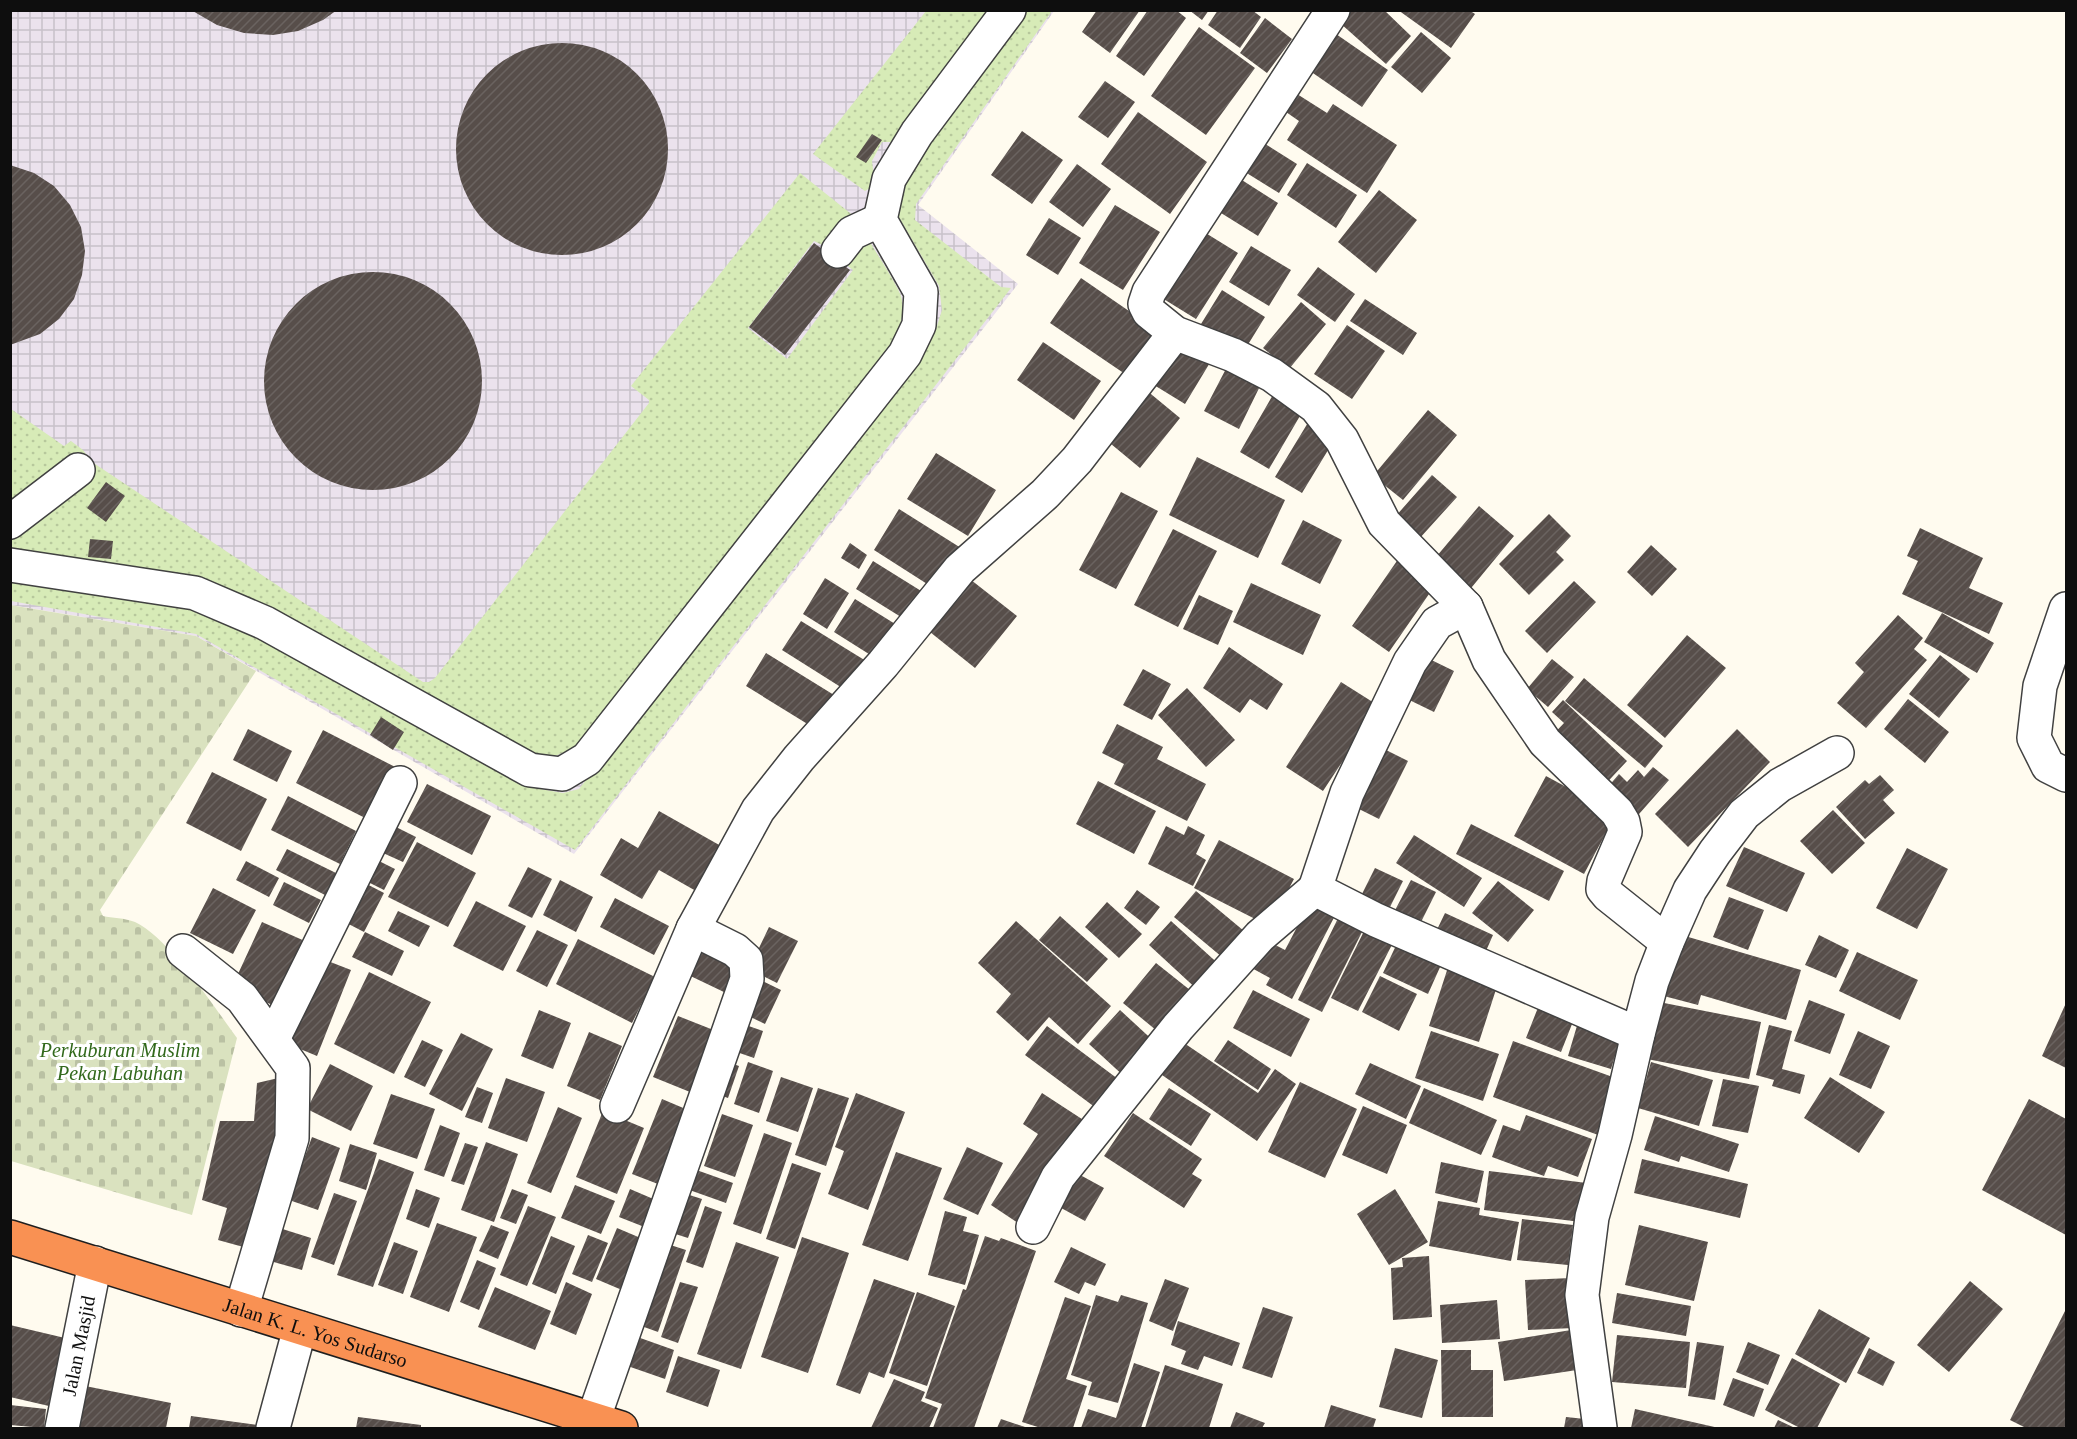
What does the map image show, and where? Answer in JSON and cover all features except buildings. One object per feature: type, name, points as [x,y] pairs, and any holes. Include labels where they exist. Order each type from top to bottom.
[{"type":"highway","name":"Jalan K. L. Yos Sudarso","points":[[10,1237],[607,1424]]},
{"type":"street","points":[[10,565],[195,593],[265,623],[530,770],[562,774],[587,759],[905,354],[919,325],[921,292],[880,220],[889,179],[917,133],[1009,10]]},
{"type":"street","points":[[1333,10],[1149,292],[1145,304],[1149,312],[1175,333],[1233,355],[1272,375],[1316,407],[1342,440],[1384,523],[1466,607],[1489,660],[1545,742],[1617,812],[1623,822],[1625,832],[1604,881],[1603,889],[1608,896],[1667,942]]},
{"type":"street","points":[[838,251],[852,233],[880,220]]},
{"type":"street","points":[[617,1106],[693,929],[758,810],[799,758],[883,664],[960,569],[1045,494],[1077,460],[1175,333]]},
{"type":"street","points":[[10,522],[78,470]]},
{"type":"street","points":[[1033,1227],[1058,1177],[1179,1027],[1260,936],[1315,889],[1347,793],[1410,662],[1437,623],[1466,607]]},
{"type":"street","points":[[2067,609],[2040,686],[2034,738],[2049,766],[2067,775]]},
{"type":"street","points":[[1600,1428],[1582,1295],[1592,1217],[1615,1135],[1652,981],[1690,891],[1715,852],[1744,814],[1780,785],[1837,753]]},
{"type":"street","points":[[273,1039],[400,783]]},
{"type":"street","points":[[1315,889],[1376,920],[1638,1034]]},
{"type":"street","points":[[607,1424],[747,979],[747,960],[735,950],[693,929]]},
{"type":"street","points":[[183,951],[242,999],[293,1068],[292,1138],[240,1310]]},
{"type":"street","name":"Jalan Masjid","points":[[62,1428],[95,1263]]},
{"type":"street","points":[[273,1428],[300,1328]]},
{"type":"shaded area","points":[[10,11],[1054,11],[918,205],[1018,284],[574,854],[196,636],[11,605]]},
{"type":"green space","points":[[926,11],[996,11],[899,142],[882,142],[872,161],[875,185],[865,191],[813,154]]},
{"type":"green space","points":[[1021,11],[1052,11],[916,204],[915,220],[1001,287],[1011,288],[575,850],[196,634],[11,601],[10,576],[192,604],[293,649],[535,788],[563,793],[579,789],[935,332],[942,310],[939,286],[897,214],[896,195],[939,120]]},
{"type":"green space","points":[[800,173],[855,217],[824,246],[814,241],[748,328],[787,359],[853,270],[842,262],[856,246],[870,242],[901,295],[903,310],[899,330],[877,376],[574,748],[548,759],[534,759],[282,617],[11,554],[11,409],[64,446],[71,441],[83,450],[92,462],[423,682],[429,682],[435,678],[649,403],[649,400],[631,386]]},
{"type":"green space","name":"Perkuburan Muslim Pekan Labuhan","points":[[10,605],[196,636],[256,671],[100,910],[103,916],[135,922],[162,942],[190,974],[237,1038],[192,1215],[11,1161]]}]
